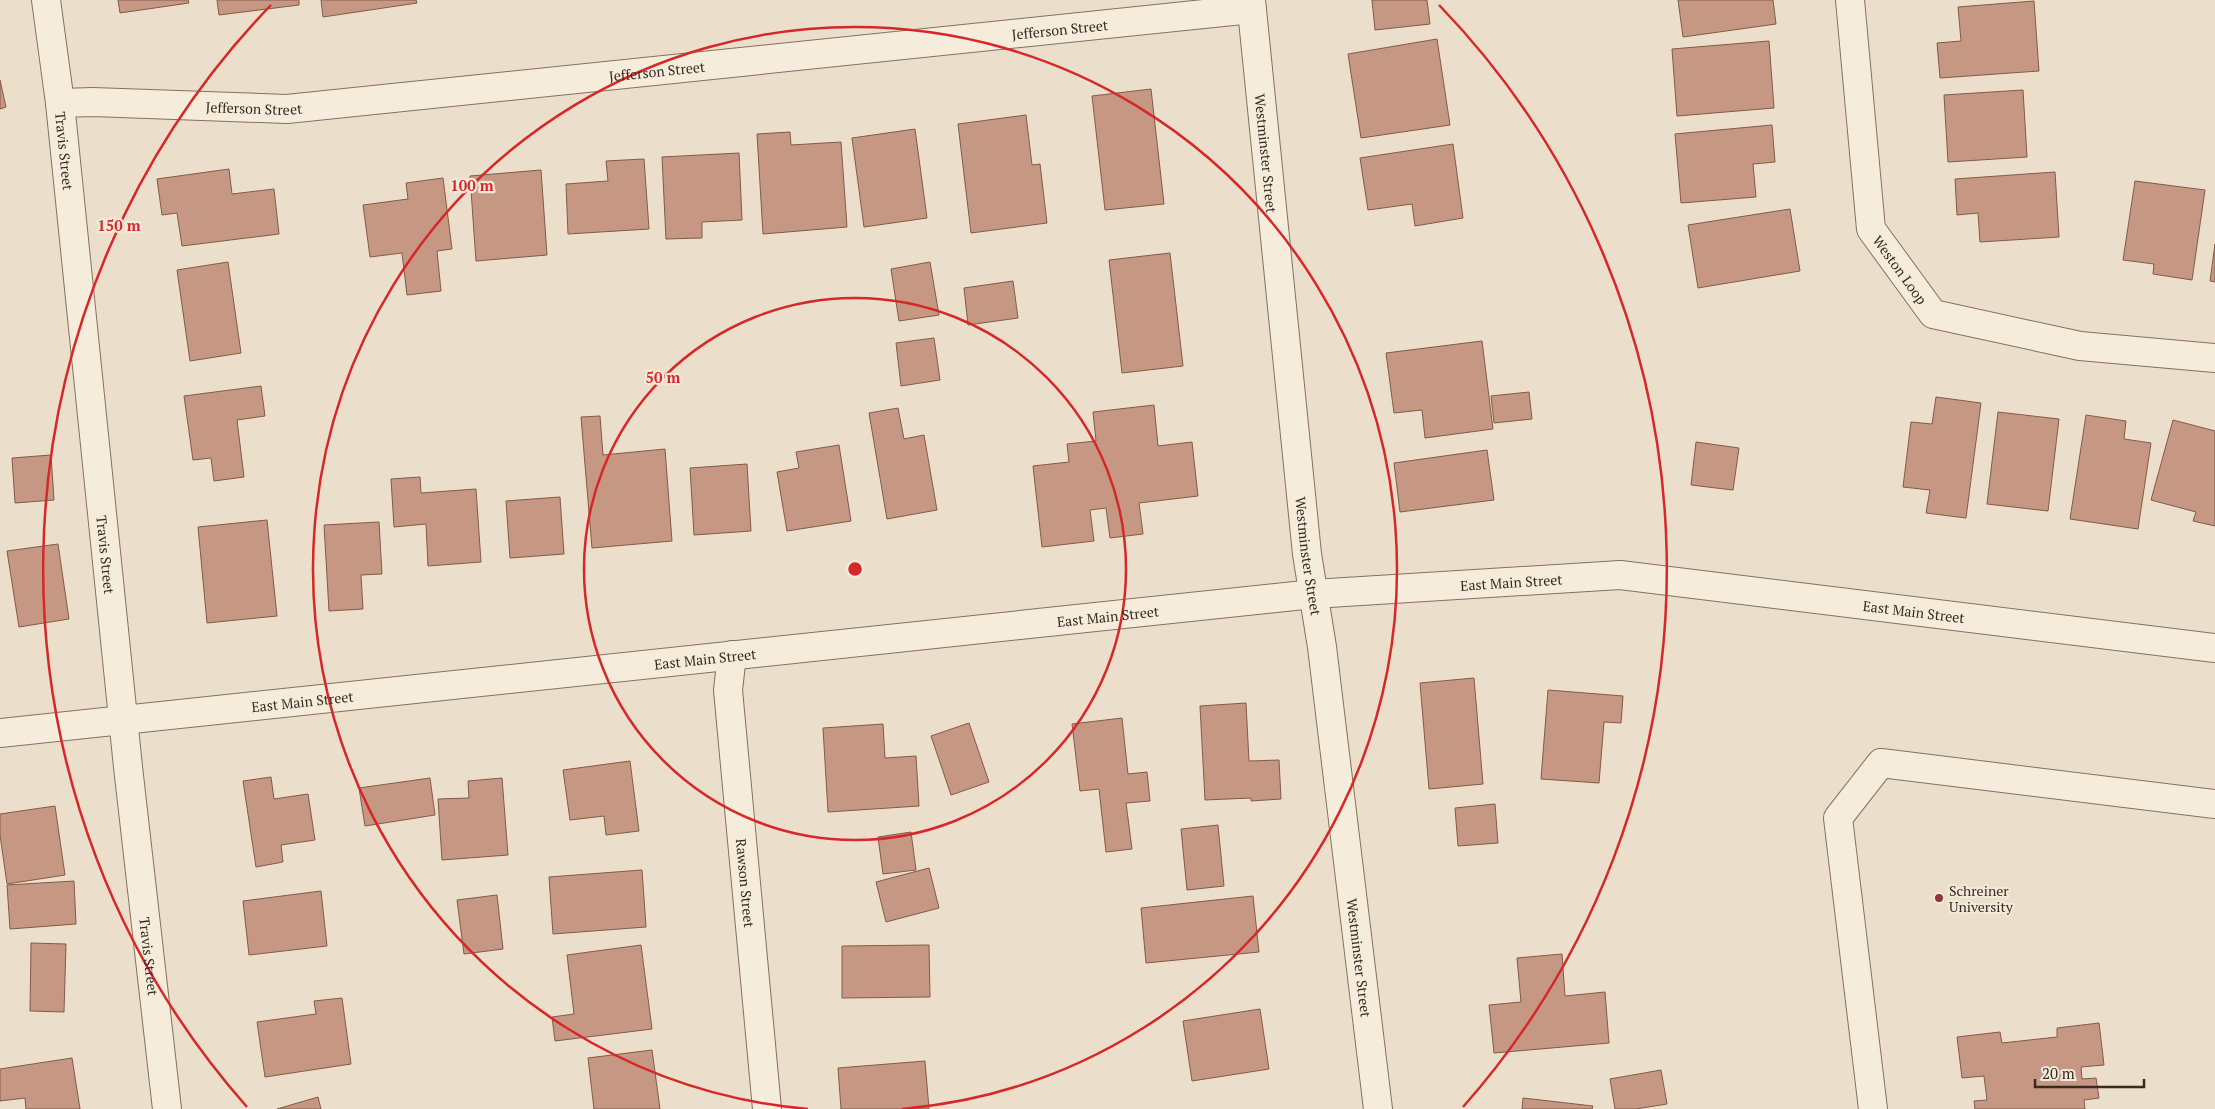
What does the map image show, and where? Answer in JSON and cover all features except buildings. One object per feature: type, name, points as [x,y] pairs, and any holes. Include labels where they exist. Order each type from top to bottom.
[{"type":"street","name":"Travis Street","points":[[46,0],[60,103],[124,721],[167,1109]]},
{"type":"street","name":"Weston Loop","points":[[1850,0],[1870,229],[1933,314],[2080,346],[2215,358]]},
{"type":"street","name":"Jefferson Street","points":[[60,103],[93,102],[287,109],[1251,5]]},
{"type":"street","name":"Westminster Street","points":[[1251,5],[1307,554],[1324,657],[1378,1109]]},
{"type":"street","name":"East Main Street","points":[[0,733],[1314,594],[1620,575],[2215,648]]},
{"type":"street","name":"Rawson Street","points":[[732,655],[728,690],[767,1109]]},
{"type":"street","points":[[1873,1109],[1838,818],[1881,763],[2215,804]]},
{"type":"place","name":"Schreiner University","points":[[1939,898]]}]
